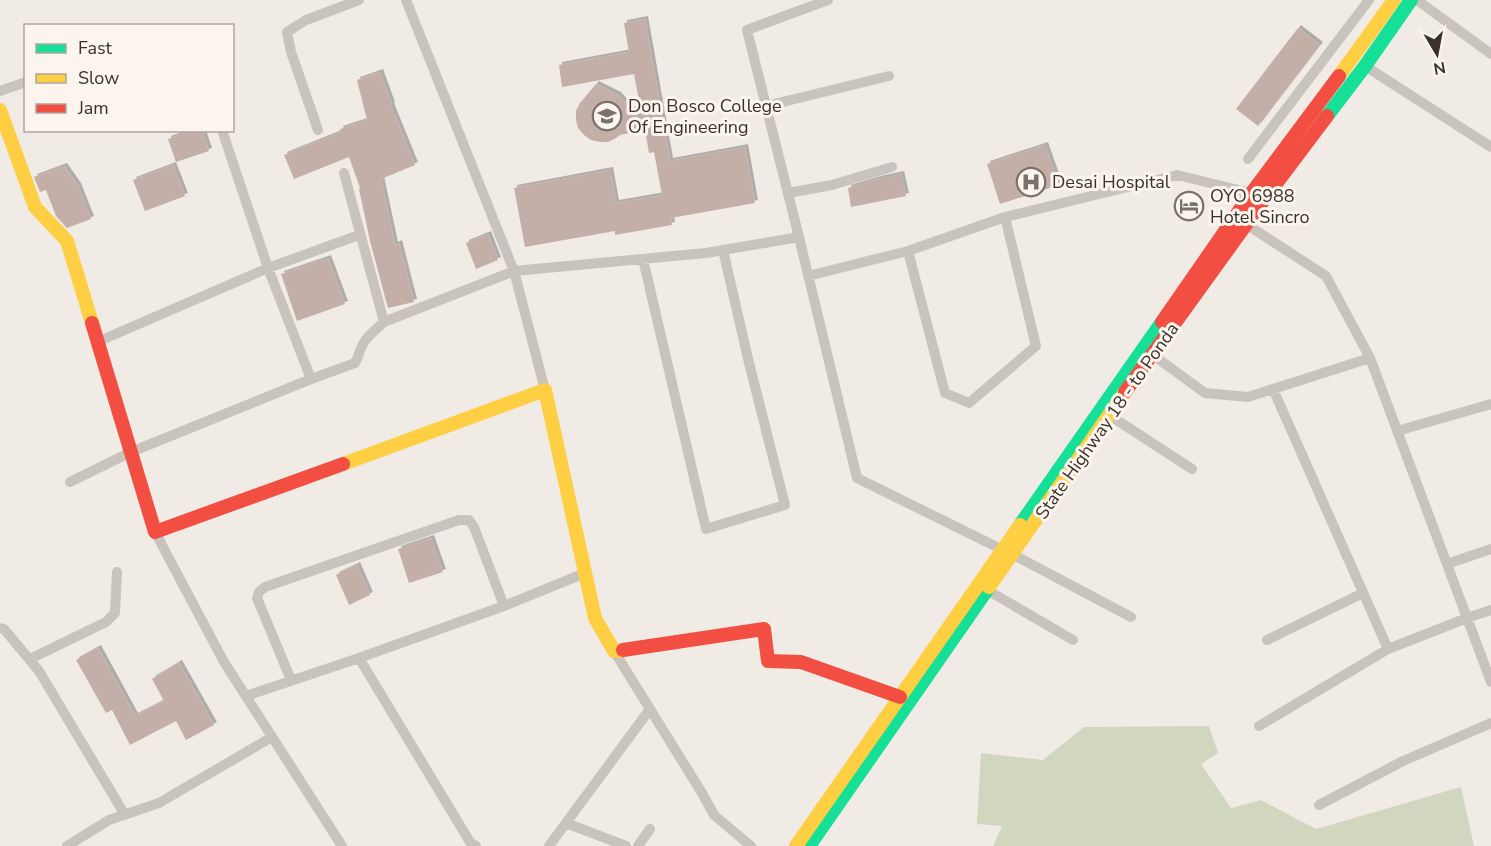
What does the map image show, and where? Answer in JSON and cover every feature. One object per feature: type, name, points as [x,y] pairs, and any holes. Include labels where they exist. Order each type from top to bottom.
[{"type":"main road","name":"State Highway 18 - to Ponda","points":[[1257,197],[1365,66],[1411,0]]},
{"type":"main road","name":"State Highway 18 - to Ponda","points":[[809,846],[987,590],[1008,552],[1391,5]]},
{"type":"main road","points":[[0,110],[35,207],[67,241],[155,532],[545,390],[596,618],[614,651],[764,628],[768,661],[801,662],[900,697]]},
{"type":"main road","name":"State Highway 18 - to Ponda","points":[[796,846],[900,697],[1109,416],[1240,221]]},
{"type":"street","points":[[318,130],[291,52],[287,32],[306,21],[359,0]]},
{"type":"street","points":[[406,0],[514,271],[545,390]]},
{"type":"street","points":[[828,0],[747,30],[857,478],[1008,552],[1131,617]]},
{"type":"street","points":[[1248,159],[1371,0],[1391,5]]},
{"type":"street","points":[[1417,0],[1491,54]]},
{"type":"street","points":[[1365,66],[1491,147]]},
{"type":"street","points":[[766,106],[889,76]]},
{"type":"street","points":[[0,91],[24,83]]},
{"type":"street","points":[[223,132],[268,268],[311,379]]},
{"type":"street","points":[[788,193],[832,185],[892,167]]},
{"type":"street","points":[[344,173],[384,322]]},
{"type":"street","points":[[808,276],[908,251],[1005,217],[1177,175],[1257,197]]},
{"type":"street","points":[[908,251],[945,393],[969,403],[1036,346],[1005,217]]},
{"type":"street","points":[[1240,221],[1326,276],[1370,358],[1491,682]]},
{"type":"street","points":[[98,342],[268,268],[359,235]]},
{"type":"street","points":[[70,482],[131,452],[355,363],[367,337],[384,322],[514,271],[643,260],[799,237]]},
{"type":"street","points":[[643,260],[706,529],[785,504],[723,250]]},
{"type":"street","points":[[1152,355],[1205,393],[1248,397],[1370,358]]},
{"type":"street","points":[[1273,389],[1388,649]]},
{"type":"street","points":[[1397,431],[1491,404]]},
{"type":"street","points":[[1109,416],[1191,470]]},
{"type":"street","points":[[291,680],[257,598],[259,592],[266,587],[459,519],[469,520],[474,527],[504,606]]},
{"type":"street","points":[[155,532],[224,662],[342,846]]},
{"type":"street","points":[[1447,564],[1491,549]]},
{"type":"street","points":[[30,660],[106,622],[115,613],[117,572]]},
{"type":"street","points":[[246,696],[504,606],[585,573]]},
{"type":"street","points":[[987,590],[1073,640]]},
{"type":"street","points":[[1267,640],[1363,594]]},
{"type":"street","points":[[1259,726],[1388,649],[1491,610]]},
{"type":"street","points":[[0,628],[4,629],[39,671],[125,815]]},
{"type":"street","points":[[614,651],[714,815],[751,846]]},
{"type":"street","points":[[359,658],[471,842],[476,846]]},
{"type":"street","points":[[549,846],[650,709]]},
{"type":"street","points":[[1319,805],[1403,761],[1491,723]]},
{"type":"street","points":[[67,846],[109,820],[159,803],[272,737]]},
{"type":"street","points":[[566,823],[626,846]]},
{"type":"street","points":[[638,846],[650,829]]},
{"type":"green space","points":[[1209,726],[1218,753],[1201,764],[1231,808],[1261,800],[1316,829],[1461,787],[1474,846],[993,846],[1002,826],[977,824],[981,753],[1043,760],[1084,727]]},
{"type":"building","points":[[645,19],[670,161],[745,147],[755,203],[671,218],[672,225],[615,235],[615,231],[525,247],[514,188],[610,170],[616,203],[662,195],[654,152],[649,153],[645,130],[620,135],[608,142],[600,142],[584,135],[578,128],[576,120],[576,111],[580,103],[596,84],[618,95],[643,122],[634,74],[562,87],[559,65],[629,52],[624,23]]},
{"type":"building","points":[[1298,28],[1320,45],[1258,126],[1236,109]]},
{"type":"building","points":[[380,72],[415,165],[381,179],[395,245],[399,243],[414,302],[388,308],[370,241],[360,188],[349,157],[294,179],[284,155],[341,132],[340,129],[367,120],[357,80]]},
{"type":"building","points":[[187,132],[203,132],[209,151],[176,162],[168,139]]},
{"type":"building","points":[[1045,145],[1059,185],[1000,204],[987,164]]},
{"type":"building","points":[[173,165],[185,196],[145,211],[133,180]]},
{"type":"building","points":[[64,166],[78,186],[91,219],[67,228],[56,216],[46,190],[40,192],[34,177]]},
{"type":"building","points":[[901,174],[906,196],[851,207],[848,188]]},
{"type":"building","points":[[488,234],[498,260],[476,269],[466,243]]},
{"type":"building","points":[[328,258],[345,304],[297,321],[281,274]]},
{"type":"building","points":[[431,538],[443,572],[409,583],[398,549]]},
{"type":"building","points":[[357,565],[370,595],[349,605],[336,575]]},
{"type":"building","points":[[98,648],[135,716],[164,701],[152,679],[179,663],[214,725],[186,740],[176,721],[130,745],[112,710],[106,713],[76,660]]},
{"type":"traffic: fast","points":[[1327,116],[1411,0]]},
{"type":"traffic: fast","points":[[1020,525],[1162,322]]},
{"type":"traffic: fast","points":[[809,846],[989,587]]},
{"type":"traffic: slow","points":[[1339,76],[1394,0]]},
{"type":"traffic: slow","points":[[0,110],[35,207],[67,241],[92,323]]},
{"type":"traffic: slow","points":[[343,464],[545,390],[595,618],[614,651],[623,650]]},
{"type":"traffic: slow","points":[[989,587],[1125,392]]},
{"type":"traffic: slow","points":[[796,846],[1020,525]]},
{"type":"traffic: jam","points":[[1162,322],[1248,198],[1339,76]]},
{"type":"traffic: jam","points":[[1125,392],[1327,116]]},
{"type":"traffic: jam","points":[[92,323],[155,532],[343,464]]},
{"type":"traffic: jam","points":[[623,650],[764,629],[768,661],[801,662],[900,697]]},
{"type":"place","name":"Don Bosco College Of Engineering","points":[[607,116]]},
{"type":"place","name":"Desai Hospital","points":[[1031,182]]},
{"type":"place","name":"OYO 6988 Hotel Sincro","points":[[1189,206]]}]
